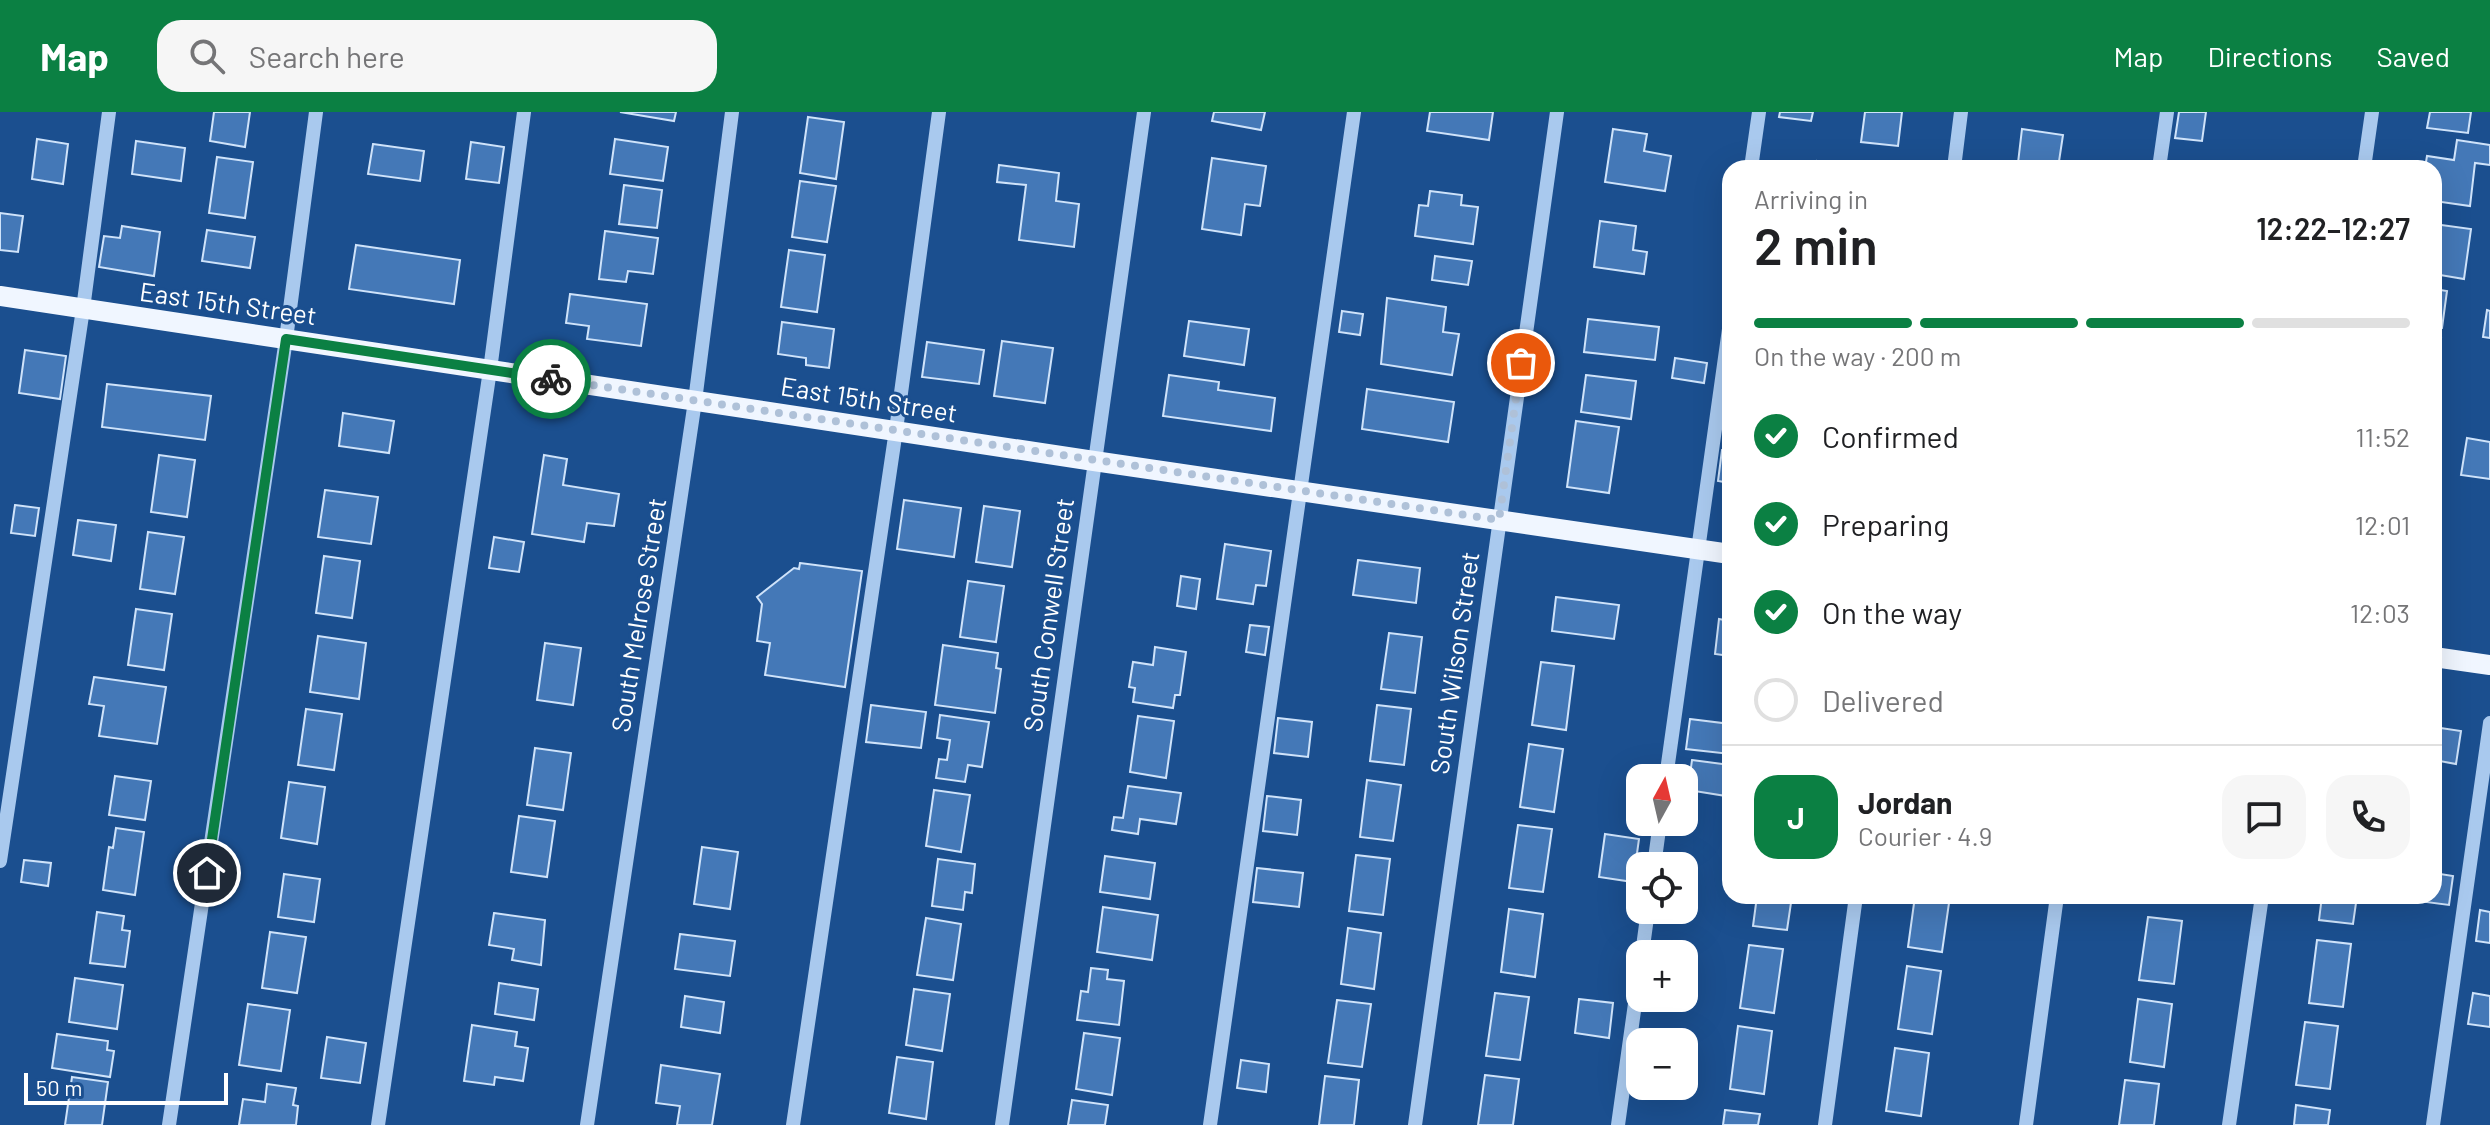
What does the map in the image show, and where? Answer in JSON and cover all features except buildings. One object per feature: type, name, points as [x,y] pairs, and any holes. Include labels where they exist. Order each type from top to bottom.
[{"type":"main road","name":"East 15th Street","points":[[0,296],[1722,553]]},
{"type":"main road","points":[[2442,658],[2490,665]]},
{"type":"street","points":[[0,861],[83,309],[109,112]]},
{"type":"street","points":[[169,1125],[286,339],[316,112]]},
{"type":"street","points":[[378,1125],[490,370],[524,112]]},
{"type":"street","name":"South Melrose Street","points":[[587,1125],[695,401],[732,112]]},
{"type":"street","points":[[793,1125],[896,430],[939,112]]},
{"type":"street","name":"South Conwell Street","points":[[1002,1125],[1144,112]]},
{"type":"street","points":[[1210,1125],[1354,112]]},
{"type":"street","name":"South Wilson Street","points":[[1415,1125],[1557,112]]},
{"type":"street","points":[[1752,160],[1759,112]]},
{"type":"street","points":[[1955,160],[1961,112]]},
{"type":"street","points":[[2160,160],[2167,112]]},
{"type":"street","points":[[2365,160],[2372,112]]},
{"type":"street","points":[[1668,764],[1722,379]]},
{"type":"street","points":[[2433,1125],[2490,723]]},
{"type":"street","points":[[1825,1125],[1855,904]]},
{"type":"street","points":[[2026,1125],[2056,904]]},
{"type":"street","points":[[2229,1125],[2261,904]]},
{"type":"street","points":[[1618,1125],[1634,1012]]},
{"type":"way so far","points":[[551,379],[1499,520],[1521,363]]},
{"type":"route","points":[[207,873],[286,339],[551,379]]}]
